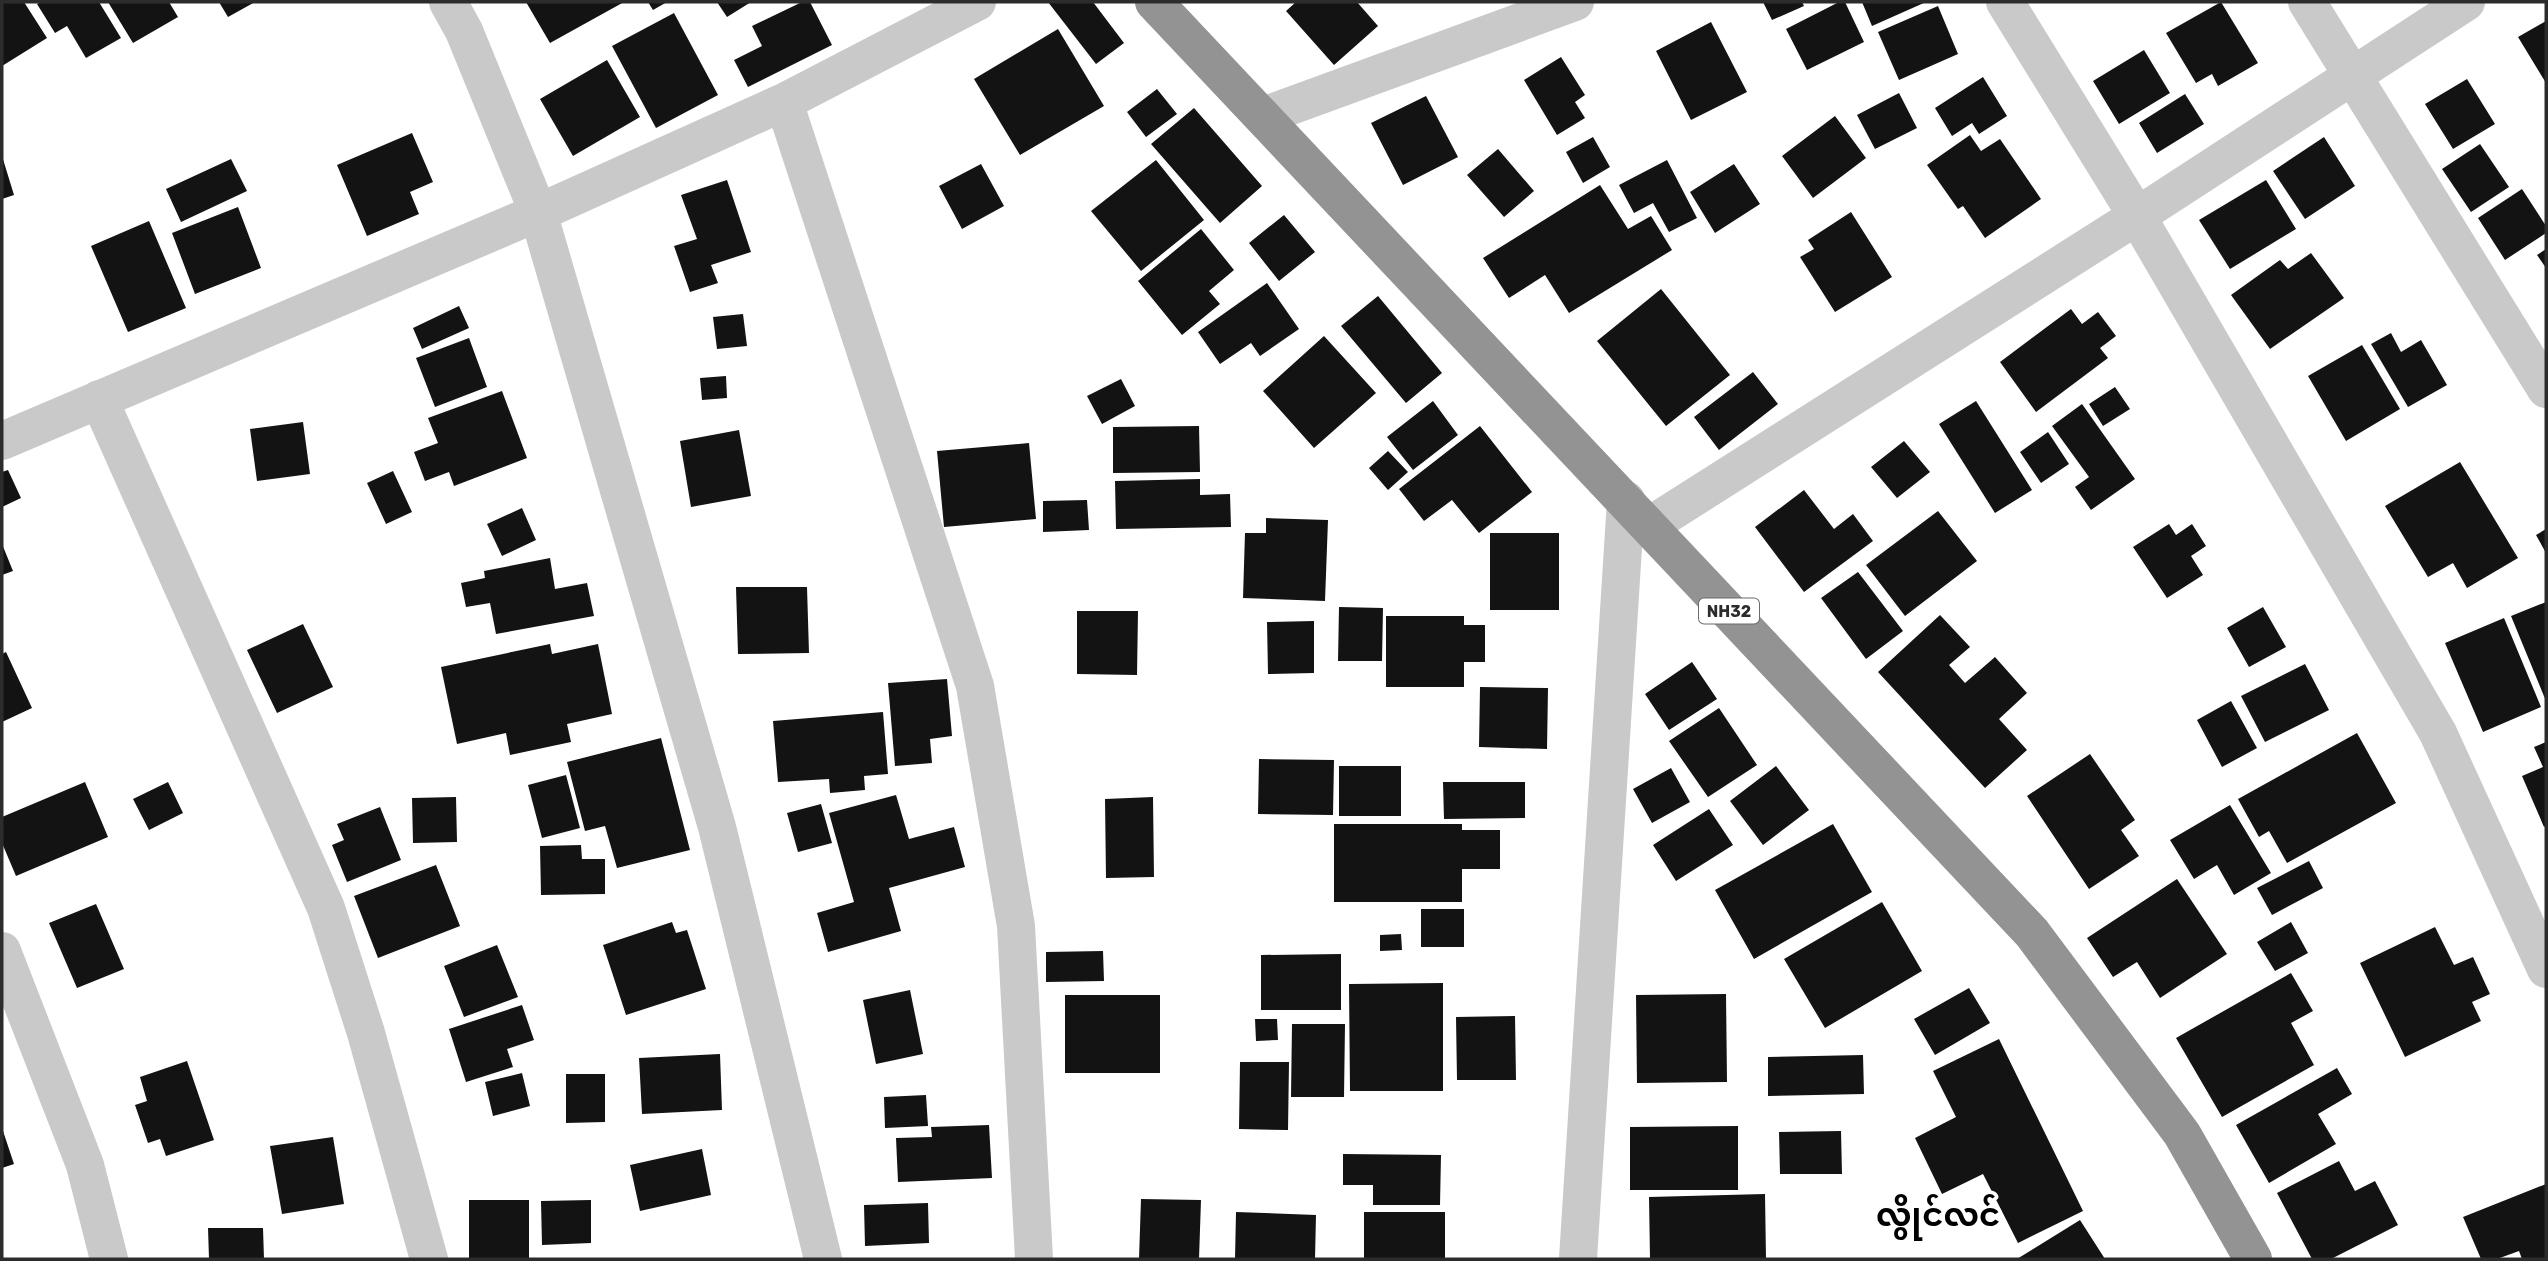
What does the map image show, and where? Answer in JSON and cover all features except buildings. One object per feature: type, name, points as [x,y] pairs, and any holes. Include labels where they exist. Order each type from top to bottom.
[{"type":"highway","name":"NH32","points":[[1154,2],[2032,933],[2182,1134],[2253,1259]]},
{"type":"street","points":[[448,2],[464,31],[538,212],[717,827],[823,1259]]},
{"type":"street","points":[[2,441],[538,212],[784,102],[977,2]]},
{"type":"street","points":[[1264,116],[1528,9],[1575,2]]},
{"type":"street","points":[[2005,2],[2137,216],[2438,733],[2546,969]]},
{"type":"street","points":[[2306,2],[2546,389]]},
{"type":"street","points":[[1578,1259],[1637,513],[2137,216],[2466,2]]},
{"type":"street","points":[[784,102],[975,686],[1016,926],[1034,1259]]},
{"type":"street","points":[[99,399],[326,908],[366,1033],[429,1259]]},
{"type":"street","points":[[2,951],[85,1166],[109,1259]]},
{"type":"district","name":"လွိုင်လင်","points":[[1938,1215]]}]
